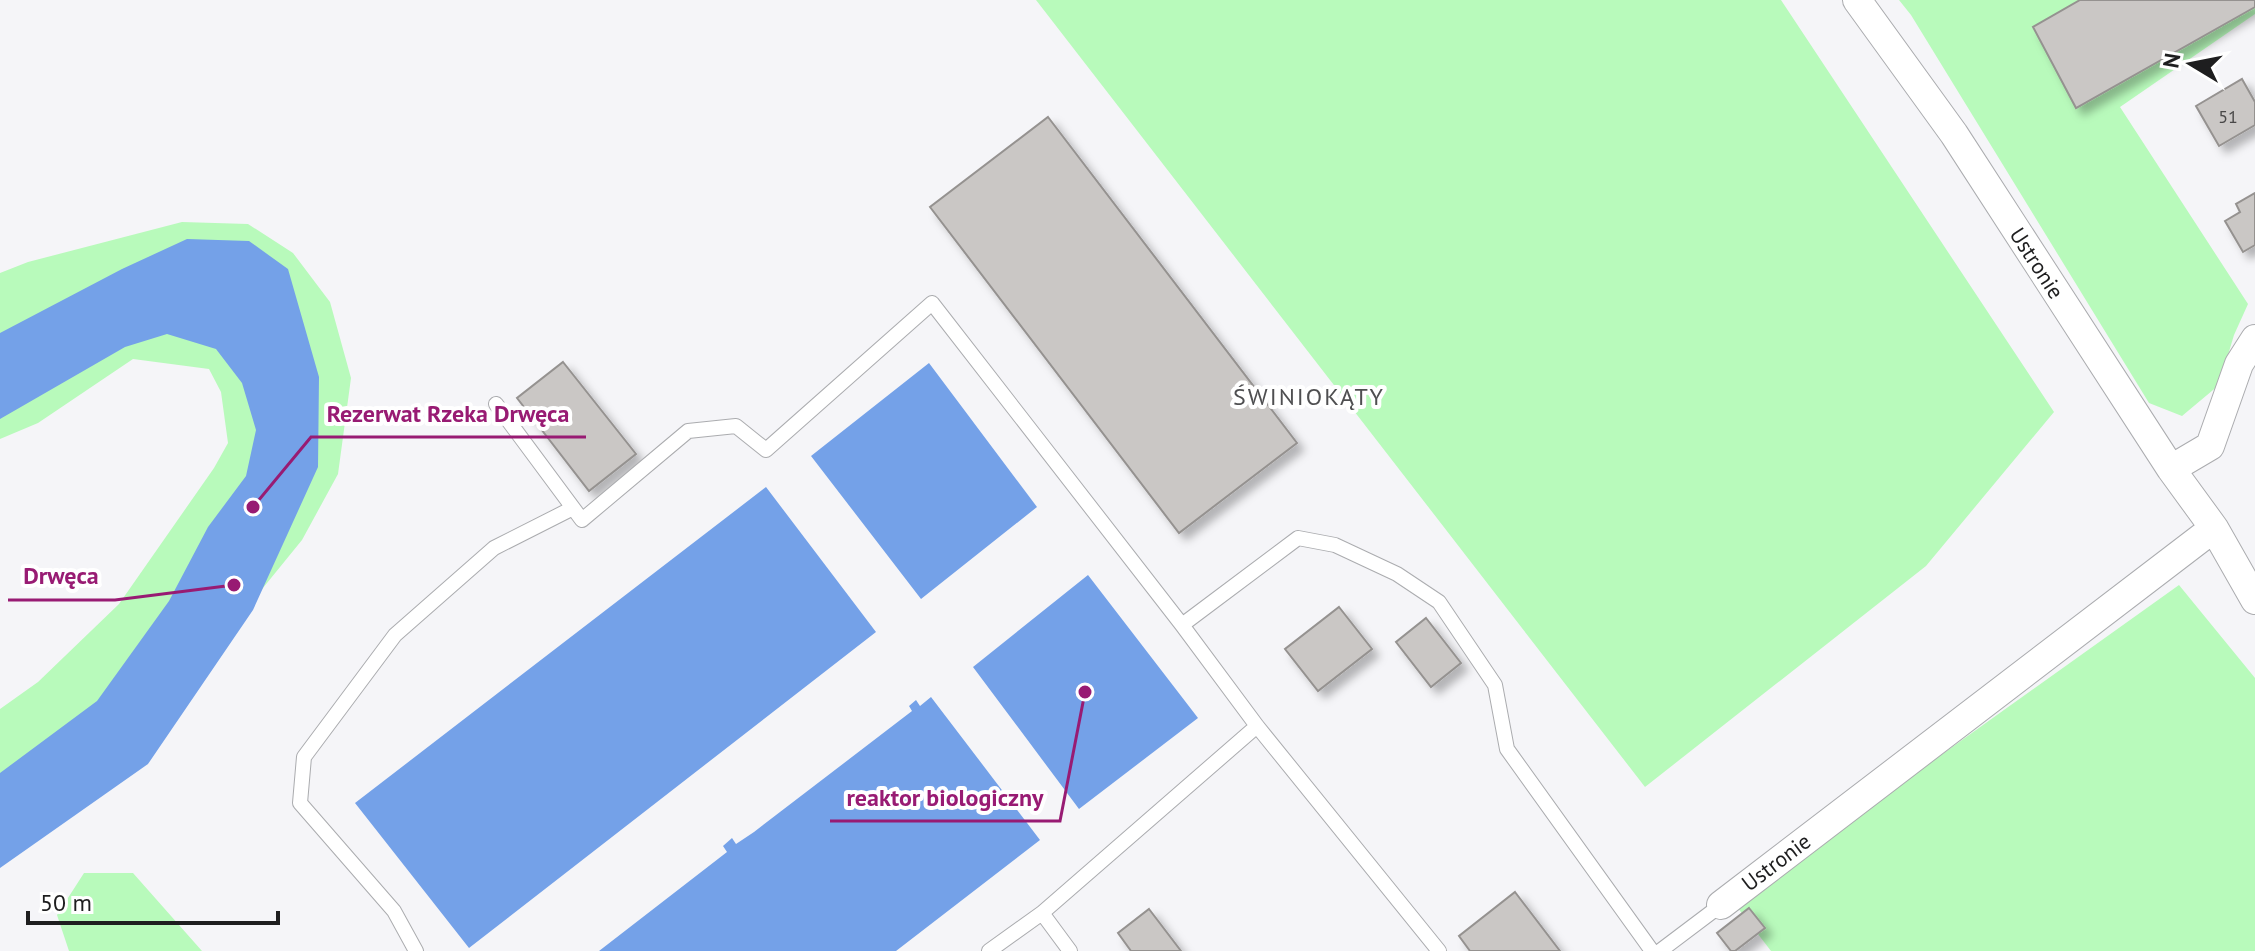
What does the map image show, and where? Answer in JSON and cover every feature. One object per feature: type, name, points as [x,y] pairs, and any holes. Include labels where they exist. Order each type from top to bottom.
[{"type":"street","name":"Ustronie","points":[[1857,0],[1954,134],[2171,469],[2214,528],[2255,600]]},
{"type":"street","points":[[2171,469],[2210,446],[2239,364],[2255,339]]},
{"type":"street","name":"Ustronie","points":[[1721,905],[2214,528]]},
{"type":"lane","points":[[496,404],[582,520],[688,431],[736,426],[766,450],[932,303],[1257,726],[1439,951]]},
{"type":"lane","points":[[416,951],[394,911],[300,803],[304,757],[395,635],[494,548],[573,508]]},
{"type":"lane","points":[[1182,625],[1298,538],[1335,545],[1397,574],[1439,602],[1495,685],[1507,749],[1652,951]]},
{"type":"lane","points":[[989,951],[1042,913],[1257,726]]},
{"type":"lane","points":[[1660,951],[1721,905]]},
{"type":"lane","points":[[1042,913],[1070,951]]},
{"type":"green space","points":[[1036,0],[1781,0],[2054,412],[1926,566],[1645,787]]},
{"type":"green space","points":[[1899,0],[2255,0],[2255,14],[2120,107],[2248,304],[2234,335],[2219,385],[2182,416],[2149,403]]},
{"type":"green space","points":[[182,222],[248,224],[293,253],[330,302],[351,378],[338,474],[302,540],[254,599],[221,656],[143,761],[0,846],[0,709],[38,682],[119,604],[214,468],[228,443],[221,392],[209,369],[133,359],[38,423],[0,439],[0,273],[28,262]]},
{"type":"green space","points":[[2179,585],[2255,678],[2255,951],[1771,951],[1734,903]]},
{"type":"green space","points":[[84,873],[133,873],[202,951],[69,951],[57,915]]},
{"type":"water","points":[[187,239],[249,241],[288,269],[319,377],[318,467],[253,610],[148,764],[0,868],[0,773],[97,701],[169,601],[208,527],[246,476],[256,430],[242,383],[216,349],[167,334],[125,347],[0,419],[0,333]]},
{"type":"water","points":[[929,363],[1037,507],[921,599],[811,456]]},
{"type":"water","points":[[766,487],[876,632],[469,948],[355,803]]},
{"type":"water","points":[[1088,575],[1198,718],[1079,809],[973,667]]},
{"type":"water","points":[[931,697],[1040,840],[896,951],[599,951],[727,852],[723,846],[732,838],[736,844],[754,832],[912,711],[909,706],[916,700],[920,706]]},
{"type":"building","points":[[2080,0],[2255,0],[2255,7],[2076,108],[2033,27]]},
{"type":"building","points":[[2242,79],[2255,102],[2255,125],[2219,146],[2196,106]]},
{"type":"building","points":[[1048,117],[1297,443],[1179,533],[930,207]]},
{"type":"building","points":[[2255,193],[2255,245],[2243,252],[2225,221],[2240,212],[2236,204]]},
{"type":"building","points":[[563,362],[636,454],[589,491],[517,398]]},
{"type":"building","points":[[1339,607],[1372,649],[1318,691],[1285,649]]},
{"type":"building","points":[[1426,618],[1461,663],[1431,687],[1396,642]]},
{"type":"building","points":[[1515,892],[1560,951],[1470,951],[1459,936]]},
{"type":"building","points":[[1749,908],[1765,928],[1731,951],[1717,933]]},
{"type":"building","points":[[1149,909],[1181,951],[1131,951],[1118,933]]},
{"type":"place","name":"Rezerwat Rzeka Drwęca","points":[[253,507]]},
{"type":"place","name":"Drwęca","points":[[234,585]]},
{"type":"place","name":"reaktor biologiczny","points":[[1085,692]]},
{"type":"district","name":"ŚWINIOKĄTY","points":[[1309,396]]}]
